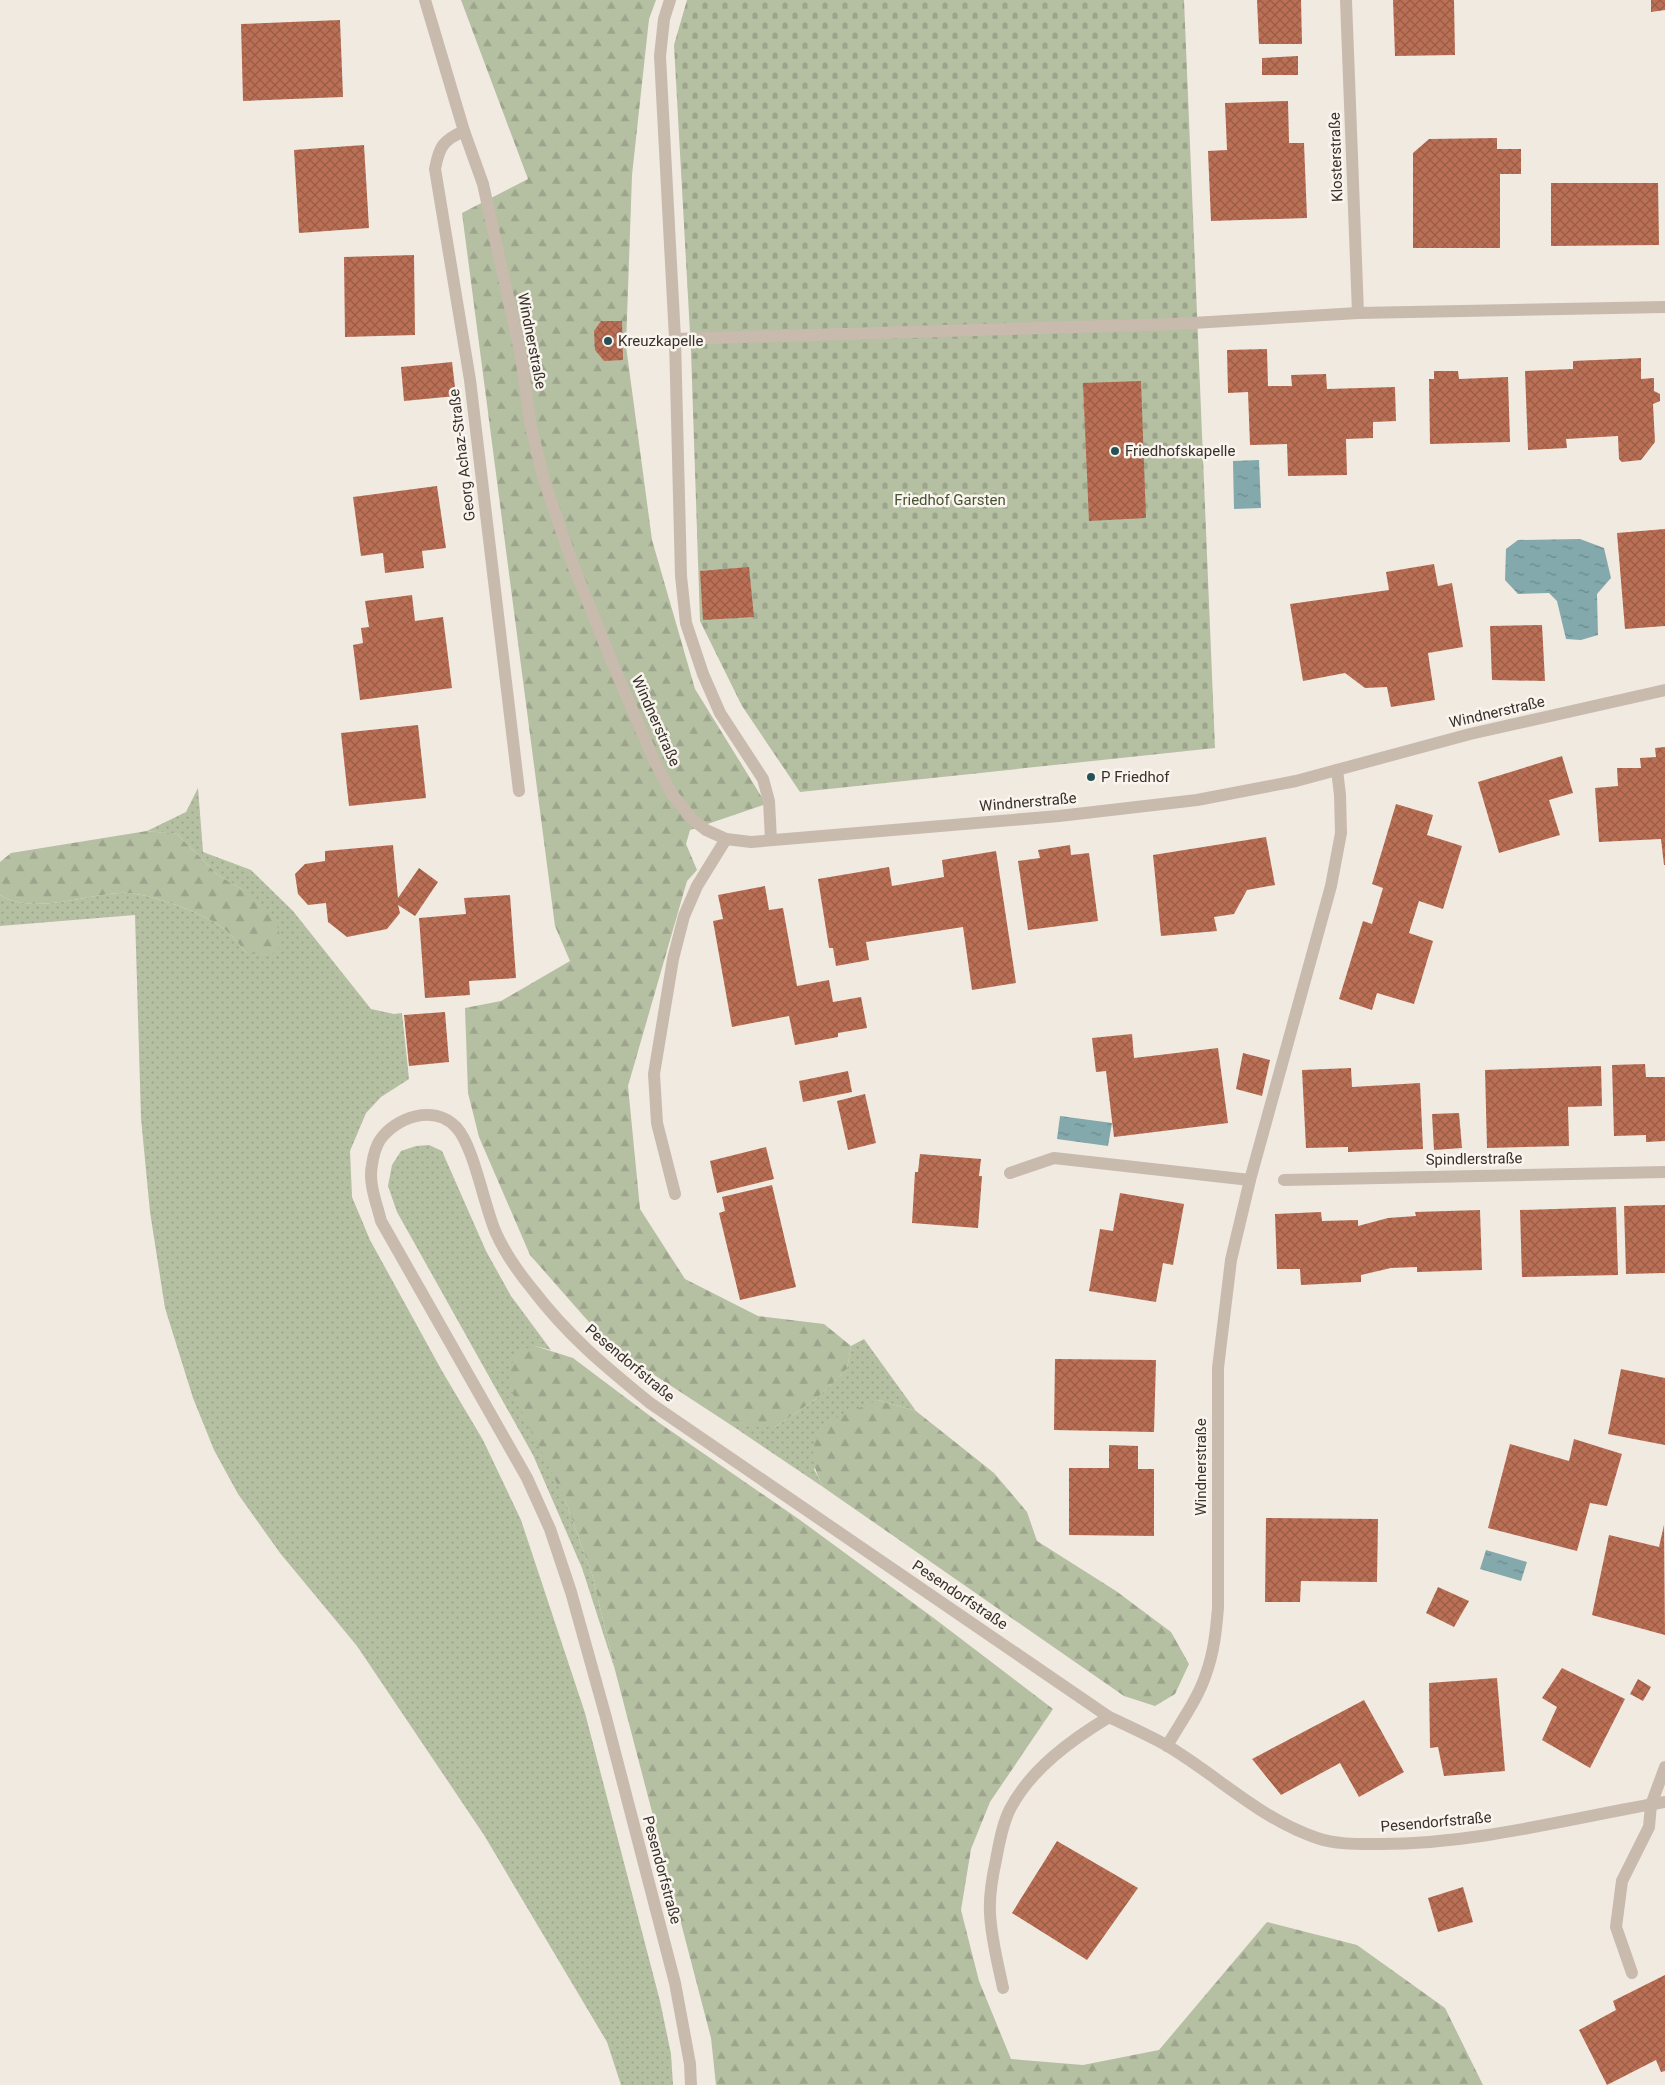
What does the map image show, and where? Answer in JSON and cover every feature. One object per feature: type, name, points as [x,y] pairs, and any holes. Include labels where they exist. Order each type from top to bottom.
[{"type":"street","name":"Windnerstraße","points":[[426,0],[464,130],[483,184],[521,356],[532,427],[544,480],[573,565],[624,692],[654,760],[672,794],[699,825],[706,830],[726,839],[751,842],[1060,816],[1187,801],[1296,781],[1470,734],[1665,690]]},
{"type":"street","points":[[670,0],[664,19],[660,56],[674,339],[681,576],[686,623],[720,713],[763,780],[769,801],[771,840]]},
{"type":"street","name":"Klosterstraße","points":[[1346,0],[1358,313]]},
{"type":"street","name":"Georg Achaz-Straße","points":[[464,130],[449,137],[438,152],[435,169],[470,380],[519,791]]},
{"type":"street","points":[[674,339],[1176,324],[1358,313],[1665,307]]},
{"type":"street","name":"Windnerstraße","points":[[1167,1746],[1206,1675],[1215,1641],[1218,1608],[1218,1368],[1232,1260],[1250,1180],[1332,886],[1341,834],[1337,770]]},
{"type":"street","points":[[675,1194],[657,1123],[654,1074],[673,959],[684,916],[697,886],[726,839]]},
{"type":"street","name":"Pesendorfstraße","points":[[691,2085],[690,2064],[675,1983],[600,1696],[571,1592],[550,1529],[527,1478],[382,1221],[373,1190],[371,1167],[380,1140],[398,1124],[416,1114],[438,1116],[456,1127],[469,1149],[496,1234],[519,1273],[557,1320],[596,1359],[650,1403],[1109,1717],[1167,1746],[1231,1791],[1290,1827],[1319,1839],[1350,1844],[1411,1844],[1497,1834],[1665,1802]]},
{"type":"street","points":[[1010,1173],[1054,1158],[1250,1180]]},
{"type":"street","name":"Spindlerstraße","points":[[1284,1180],[1665,1172]]},
{"type":"street","points":[[1003,1988],[994,1944],[990,1905],[1000,1839],[1010,1810],[1029,1782],[1054,1756],[1080,1734],[1109,1717]]},
{"type":"street","points":[[1632,1973],[1616,1927],[1622,1881],[1649,1827],[1651,1805],[1665,1767]]},
{"type":"green space","points":[[461,0],[656,0],[649,19],[632,175],[626,346],[652,540],[695,689],[766,804],[690,830],[686,844],[697,870],[687,881],[628,1086],[640,1209],[685,1279],[758,1316],[824,1324],[851,1346],[847,1369],[816,1399],[775,1427],[734,1427],[610,1346],[530,1255],[479,1137],[468,1093],[465,1008],[501,1001],[570,961],[555,926],[462,213],[528,179]]},
{"type":"green space","name":"Friedhof Garsten","points":[[687,0],[1184,0],[1215,748],[800,792],[742,706],[700,621],[691,351],[674,45]]},
{"type":"green space","points":[[198,788],[203,852],[251,870],[293,911],[371,1009],[394,1014],[402,1013],[409,1079],[381,1097],[366,1113],[350,1151],[352,1197],[370,1240],[442,1371],[483,1440],[521,1520],[585,1713],[660,2001],[671,2054],[673,2085],[621,2085],[607,2042],[484,1835],[357,1646],[280,1553],[238,1494],[214,1450],[193,1398],[165,1308],[150,1212],[141,1118],[135,915],[0,926],[0,895],[13,901],[43,904],[106,894],[130,893],[172,904],[211,920],[227,931],[247,953],[243,890],[218,875],[177,834],[147,831],[186,812]]},
{"type":"green space","points":[[147,831],[177,834],[218,875],[243,890],[276,921],[282,944],[271,955],[247,953],[227,931],[211,920],[186,909],[143,895],[130,893],[106,894],[43,904],[13,901],[0,895],[0,862],[11,853]]},
{"type":"green space","points":[[429,1145],[442,1151],[486,1251],[511,1296],[551,1350],[535,1346],[565,1500],[592,1574],[615,1670],[582,1568],[533,1455],[397,1212],[388,1186],[392,1165],[401,1151],[416,1146]]},
{"type":"green space","points":[[864,1339],[916,1411],[878,1400],[814,1469],[823,1487],[734,1427],[775,1427],[816,1399],[847,1369],[851,1346]]},
{"type":"green space","points":[[535,1346],[573,1358],[658,1422],[800,1520],[1053,1709],[990,1802],[971,1849],[961,1910],[979,1981],[1011,2059],[1083,2065],[1159,2050],[1267,1922],[1357,1945],[1445,2008],[1483,2085],[716,2085],[711,2038],[615,1670],[592,1574],[565,1500],[512,1392],[510,1367],[519,1351]]},
{"type":"green space","points":[[878,1400],[916,1411],[994,1473],[1027,1512],[1037,1541],[1116,1591],[1171,1632],[1189,1664],[1175,1694],[1155,1706],[1124,1696],[823,1487],[813,1456],[815,1441],[822,1424]]},
{"type":"water","points":[[1259,460],[1261,508],[1234,509],[1233,461]]},
{"type":"water","points":[[1580,539],[1604,548],[1611,578],[1597,594],[1598,635],[1581,640],[1566,639],[1557,601],[1549,593],[1518,594],[1505,580],[1506,549],[1518,540]]},
{"type":"water","points":[[1060,1116],[1112,1123],[1108,1146],[1057,1139]]},
{"type":"water","points":[[1486,1550],[1527,1562],[1521,1581],[1480,1569]]},
{"type":"building","points":[[1257,0],[1301,0],[1302,44],[1259,44]]},
{"type":"building","points":[[1393,0],[1454,0],[1455,55],[1395,56]]},
{"type":"building","points":[[1651,0],[1665,0],[1665,10],[1651,12]]},
{"type":"building","points":[[340,20],[343,97],[243,101],[241,24]]},
{"type":"building","points":[[1298,56],[1298,75],[1262,75],[1262,58]]},
{"type":"building","points":[[1288,101],[1289,143],[1304,143],[1307,218],[1211,221],[1208,151],[1227,150],[1225,103]]},
{"type":"building","points":[[1497,138],[1497,149],[1521,149],[1521,174],[1500,174],[1500,248],[1413,248],[1413,153],[1429,139]]},
{"type":"building","points":[[364,145],[369,228],[299,233],[294,150]]},
{"type":"building","points":[[1551,183],[1658,183],[1659,245],[1551,246]]},
{"type":"building","points":[[414,255],[415,335],[345,337],[344,257]]},
{"type":"building","name":"Kreuzkapelle","points":[[601,321],[622,321],[623,360],[604,361],[595,350],[594,331]]},
{"type":"building","points":[[1267,349],[1268,386],[1292,386],[1291,375],[1326,374],[1327,389],[1395,387],[1396,421],[1373,422],[1373,438],[1346,439],[1347,475],[1288,476],[1287,444],[1250,445],[1248,392],[1228,393],[1227,350]]},
{"type":"building","points":[[1641,358],[1641,379],[1654,378],[1654,391],[1660,394],[1660,401],[1653,404],[1655,442],[1641,460],[1622,462],[1619,459],[1618,436],[1566,439],[1567,448],[1528,450],[1525,371],[1573,369],[1573,361]]},
{"type":"building","points":[[452,362],[456,396],[404,401],[401,367]]},
{"type":"building","points":[[1434,371],[1458,371],[1459,379],[1508,377],[1510,442],[1430,444],[1429,379],[1434,379]]},
{"type":"building","name":"Friedhofskapelle","points":[[1141,381],[1146,518],[1089,521],[1083,383]]},
{"type":"building","points":[[437,486],[446,548],[422,551],[424,568],[385,573],[383,553],[361,556],[353,497]]},
{"type":"building","points":[[1665,529],[1665,626],[1625,629],[1617,533]]},
{"type":"building","points":[[1434,564],[1438,586],[1452,583],[1463,647],[1428,653],[1435,700],[1391,707],[1387,687],[1365,688],[1345,673],[1303,681],[1290,604],[1389,590],[1386,572]]},
{"type":"building","points":[[749,567],[754,617],[703,620],[700,571]]},
{"type":"building","points":[[412,595],[415,621],[443,617],[452,688],[360,700],[353,645],[363,643],[361,628],[369,627],[365,601]]},
{"type":"building","points":[[1542,625],[1545,681],[1492,680],[1490,626]]},
{"type":"building","points":[[418,725],[426,798],[349,806],[341,733]]},
{"type":"building","points":[[1665,747],[1664,865],[1661,839],[1599,842],[1595,788],[1618,786],[1617,768],[1641,768],[1640,758],[1656,757],[1655,748]]},
{"type":"building","points":[[1562,756],[1573,793],[1549,800],[1560,835],[1499,853],[1478,782]]},
{"type":"building","points":[[1396,804],[1433,815],[1427,835],[1462,846],[1443,909],[1419,901],[1409,933],[1433,941],[1414,1004],[1377,993],[1372,1010],[1339,999],[1363,921],[1372,924],[1383,888],[1372,884]]},
{"type":"building","points":[[1266,837],[1275,885],[1247,890],[1234,914],[1214,917],[1217,931],[1161,936],[1153,855]]},
{"type":"building","points":[[393,845],[398,898],[419,868],[438,882],[415,916],[398,905],[400,913],[387,929],[347,937],[328,922],[326,903],[308,905],[298,894],[295,874],[305,864],[325,861],[325,851]]},
{"type":"building","points":[[1070,845],[1071,855],[1089,853],[1098,921],[1028,930],[1018,861],[1040,858],[1038,850]]},
{"type":"building","points":[[996,851],[1016,983],[972,990],[963,927],[866,942],[869,960],[836,966],[833,948],[829,948],[818,879],[889,867],[892,886],[944,877],[942,860]]},
{"type":"building","points":[[765,886],[769,910],[783,908],[797,986],[829,980],[833,1002],[861,997],[867,1028],[838,1033],[838,1037],[795,1045],[789,1016],[732,1027],[713,921],[723,919],[718,895]]},
{"type":"building","points":[[510,895],[516,978],[469,981],[470,995],[425,998],[419,918],[466,914],[464,898]]},
{"type":"building","points":[[445,1012],[449,1062],[409,1066],[404,1015]]},
{"type":"building","points":[[1132,1034],[1134,1058],[1218,1048],[1228,1123],[1114,1137],[1106,1071],[1096,1072],[1092,1038]]},
{"type":"building","points":[[1243,1053],[1270,1060],[1262,1096],[1236,1089]]},
{"type":"building","points":[[1645,1064],[1646,1077],[1665,1077],[1665,1141],[1646,1142],[1646,1135],[1614,1136],[1612,1065]]},
{"type":"building","points":[[1601,1066],[1602,1106],[1568,1107],[1569,1146],[1487,1148],[1485,1070]]},
{"type":"building","points":[[1351,1068],[1352,1087],[1420,1083],[1423,1149],[1348,1152],[1348,1147],[1306,1148],[1302,1070]]},
{"type":"building","points":[[848,1071],[852,1092],[803,1102],[799,1081]]},
{"type":"building","points":[[865,1094],[876,1143],[848,1150],[837,1101]]},
{"type":"building","points":[[1459,1113],[1462,1148],[1434,1150],[1432,1114]]},
{"type":"building","points":[[766,1147],[774,1179],[717,1193],[710,1161]]},
{"type":"building","points":[[920,1154],[981,1159],[979,1176],[982,1176],[978,1228],[912,1223],[915,1172],[918,1172]]},
{"type":"building","points":[[772,1185],[796,1287],[740,1300],[719,1213],[725,1211],[722,1197]]},
{"type":"building","points":[[1120,1193],[1184,1204],[1173,1265],[1163,1263],[1156,1302],[1089,1291],[1100,1229],[1113,1231]]},
{"type":"building","points":[[1665,1205],[1665,1273],[1626,1274],[1624,1206]]},
{"type":"building","points":[[1616,1207],[1618,1275],[1522,1277],[1520,1210]]},
{"type":"building","points":[[1480,1210],[1482,1270],[1417,1272],[1417,1267],[1391,1268],[1361,1275],[1361,1282],[1301,1285],[1300,1269],[1277,1269],[1275,1214],[1321,1212],[1322,1221],[1358,1220],[1358,1226],[1388,1218],[1416,1216],[1415,1212]]},
{"type":"building","points":[[1055,1359],[1156,1360],[1154,1432],[1054,1430]]},
{"type":"building","points":[[1621,1369],[1665,1378],[1665,1445],[1608,1434]]},
{"type":"building","points":[[1574,1439],[1622,1454],[1607,1506],[1590,1503],[1577,1551],[1488,1528],[1510,1444],[1569,1461]]},
{"type":"building","points":[[1109,1445],[1138,1446],[1138,1469],[1154,1469],[1154,1536],[1069,1535],[1069,1468],[1109,1468]]},
{"type":"building","points":[[1266,1518],[1378,1519],[1377,1582],[1301,1581],[1300,1602],[1265,1602]]},
{"type":"building","points":[[1664,1525],[1665,1635],[1592,1615],[1609,1535],[1659,1547]]},
{"type":"building","points":[[1438,1587],[1469,1601],[1454,1627],[1426,1613]]},
{"type":"building","points":[[1562,1668],[1625,1699],[1590,1768],[1542,1740],[1557,1707],[1542,1698]]},
{"type":"building","points":[[1497,1678],[1505,1771],[1444,1776],[1438,1747],[1430,1748],[1429,1683]]},
{"type":"building","points":[[1638,1679],[1651,1687],[1643,1701],[1630,1694]]},
{"type":"building","points":[[1364,1700],[1404,1772],[1359,1797],[1340,1763],[1281,1795],[1252,1759]]},
{"type":"building","points":[[1057,1841],[1138,1888],[1087,1960],[1012,1913]]},
{"type":"building","points":[[1463,1887],[1473,1922],[1438,1932],[1428,1898]]},
{"type":"building","points":[[1665,1975],[1665,2071],[1661,2072],[1656,2060],[1607,2085],[1579,2030],[1616,2010],[1613,2001]]},
{"type":"place","name":"Kreuzkapelle","points":[[608,341]]},
{"type":"place","name":"Friedhofskapelle","points":[[1115,451]]},
{"type":"place","name":"P Friedhof","points":[[1091,777]]}]
